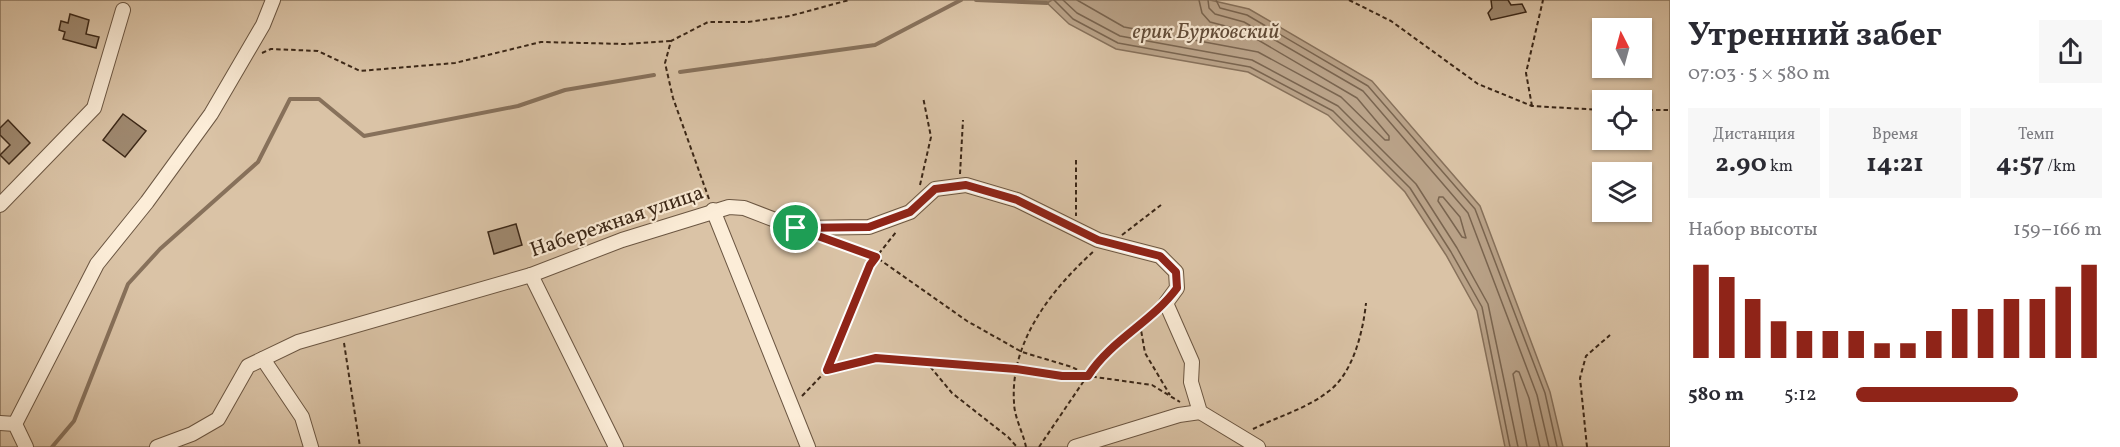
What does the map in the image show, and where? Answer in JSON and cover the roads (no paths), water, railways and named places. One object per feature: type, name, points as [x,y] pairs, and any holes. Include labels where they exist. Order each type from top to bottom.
[{"type":"street","points":[[15,424],[97,264],[147,202],[211,114],[264,25],[273,0]]},
{"type":"street","points":[[0,205],[94,108],[123,10]]},
{"type":"street","name":"Набережная улица","points":[[157,447],[192,434],[218,419],[248,366],[298,342],[531,275],[622,240],[713,210],[744,208],[796,228],[869,227],[910,212],[935,189],[966,185],[1017,200],[1098,240],[1160,256],[1176,272],[1177,288],[1166,303],[1192,362],[1191,382],[1200,412]]},
{"type":"street","points":[[713,210],[808,447]]},
{"type":"street","points":[[531,275],[616,447]]},
{"type":"street","points":[[262,359],[302,417],[311,447]]},
{"type":"street","points":[[1075,447],[1179,415],[1200,412],[1258,447]]},
{"type":"street","points":[[0,423],[15,424]]},
{"type":"street","points":[[15,424],[26,447]]},
{"type":"water","name":"ерик Бурковский","points":[[1052,0],[1210,0],[1249,9],[1372,81],[1480,206],[1550,392],[1563,447],[1505,447],[1477,311],[1446,255],[1405,192],[1328,115],[1248,72],[1116,49],[1069,24],[1047,3]]},
{"type":"waterway","points":[[680,72],[875,45],[961,0]]},
{"type":"waterway","points":[[976,0],[1047,3]]},
{"type":"waterway","points":[[52,447],[74,421],[128,284],[160,249],[258,162],[290,99],[319,99],[364,136],[518,106],[565,90],[654,75]]}]
